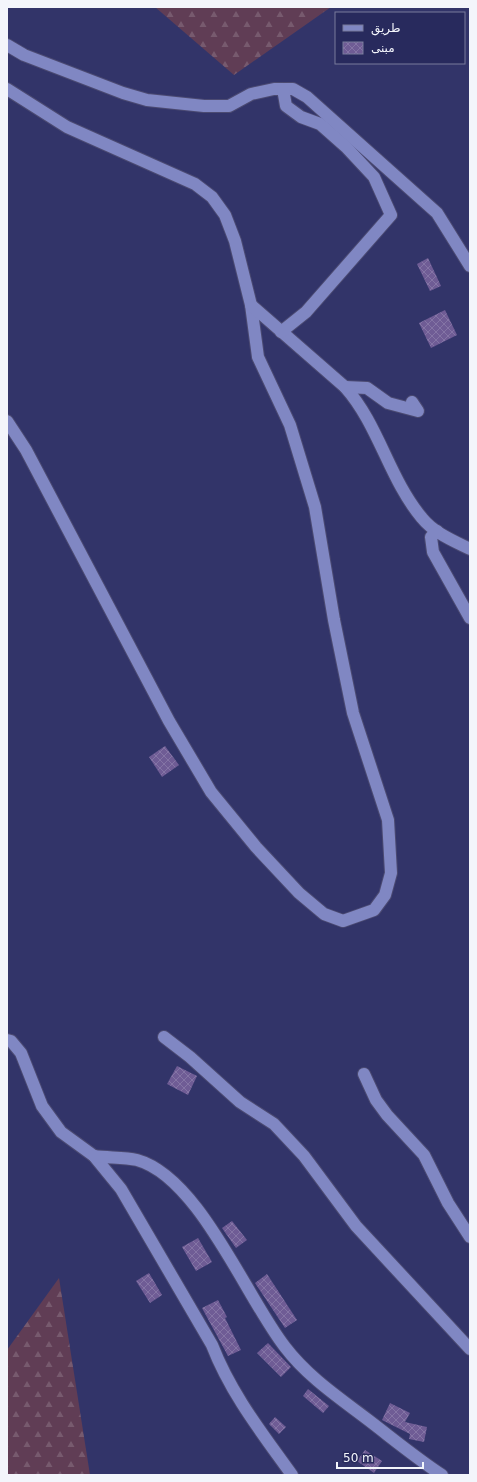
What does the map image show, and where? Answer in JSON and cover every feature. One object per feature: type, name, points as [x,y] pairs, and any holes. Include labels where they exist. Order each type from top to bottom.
[{"type":"street","points":[[7,45],[38,60],[122,93],[147,100],[204,106],[229,106],[251,94],[274,89],[293,89],[307,96],[436,213],[470,266]]},
{"type":"street","points":[[7,89],[67,127],[194,184],[212,197],[225,215],[235,240],[251,305],[258,357],[290,426],[315,507],[334,620],[353,713],[388,820],[391,872],[385,895],[374,910],[343,921],[324,914],[299,893],[256,847],[211,792],[169,721],[26,450],[7,421]]},
{"type":"street","points":[[281,332],[306,312],[391,215],[374,177],[346,147],[320,124],[301,116],[286,106],[282,89]]},
{"type":"street","points":[[251,305],[345,387],[358,402],[406,495],[422,519],[437,531],[470,550]]},
{"type":"street","points":[[345,387],[367,388],[388,403],[418,411],[412,402]]},
{"type":"street","points":[[437,531],[431,538],[432,552],[470,618]]},
{"type":"street","points":[[164,1037],[190,1057],[240,1102],[274,1124],[304,1156],[356,1226],[470,1349]]},
{"type":"street","points":[[7,1040],[11,1041],[22,1053],[42,1106],[61,1132],[94,1156],[125,1196],[212,1345],[222,1371],[249,1416],[292,1475]]},
{"type":"street","points":[[364,1074],[376,1100],[387,1115],[424,1155],[448,1203],[470,1237]]},
{"type":"street","points":[[94,1156],[136,1160],[158,1170],[174,1185],[200,1215],[230,1258],[285,1347],[336,1397],[414,1456],[442,1475]]},
{"type":"green space","points":[[155,7],[331,7],[234,75]]},
{"type":"green space","points":[[59,1278],[90,1475],[7,1475],[7,1350]]},
{"type":"building","points":[[428,258],[441,286],[430,291],[417,264]]},
{"type":"building","points":[[445,310],[457,335],[431,348],[419,323]]},
{"type":"building","points":[[165,746],[179,765],[162,777],[149,757]]},
{"type":"building","points":[[177,1066],[197,1076],[188,1095],[167,1084]]},
{"type":"building","points":[[232,1221],[247,1240],[236,1248],[222,1228]]},
{"type":"building","points":[[198,1238],[212,1262],[196,1271],[182,1247]]},
{"type":"building","points":[[149,1273],[162,1295],[150,1303],[136,1281]]},
{"type":"building","points":[[267,1274],[297,1320],[285,1328],[255,1283]]},
{"type":"building","points":[[218,1300],[241,1350],[228,1356],[202,1308]]},
{"type":"building","points":[[268,1343],[291,1367],[281,1377],[257,1353]]},
{"type":"building","points":[[308,1389],[329,1406],[323,1413],[303,1396]]},
{"type":"building","points":[[390,1403],[410,1413],[405,1422],[427,1427],[424,1442],[409,1439],[410,1434],[382,1420]]},
{"type":"building","points":[[275,1417],[286,1427],[279,1434],[269,1424]]},
{"type":"building","points":[[365,1450],[382,1461],[374,1473],[357,1461]]}]
